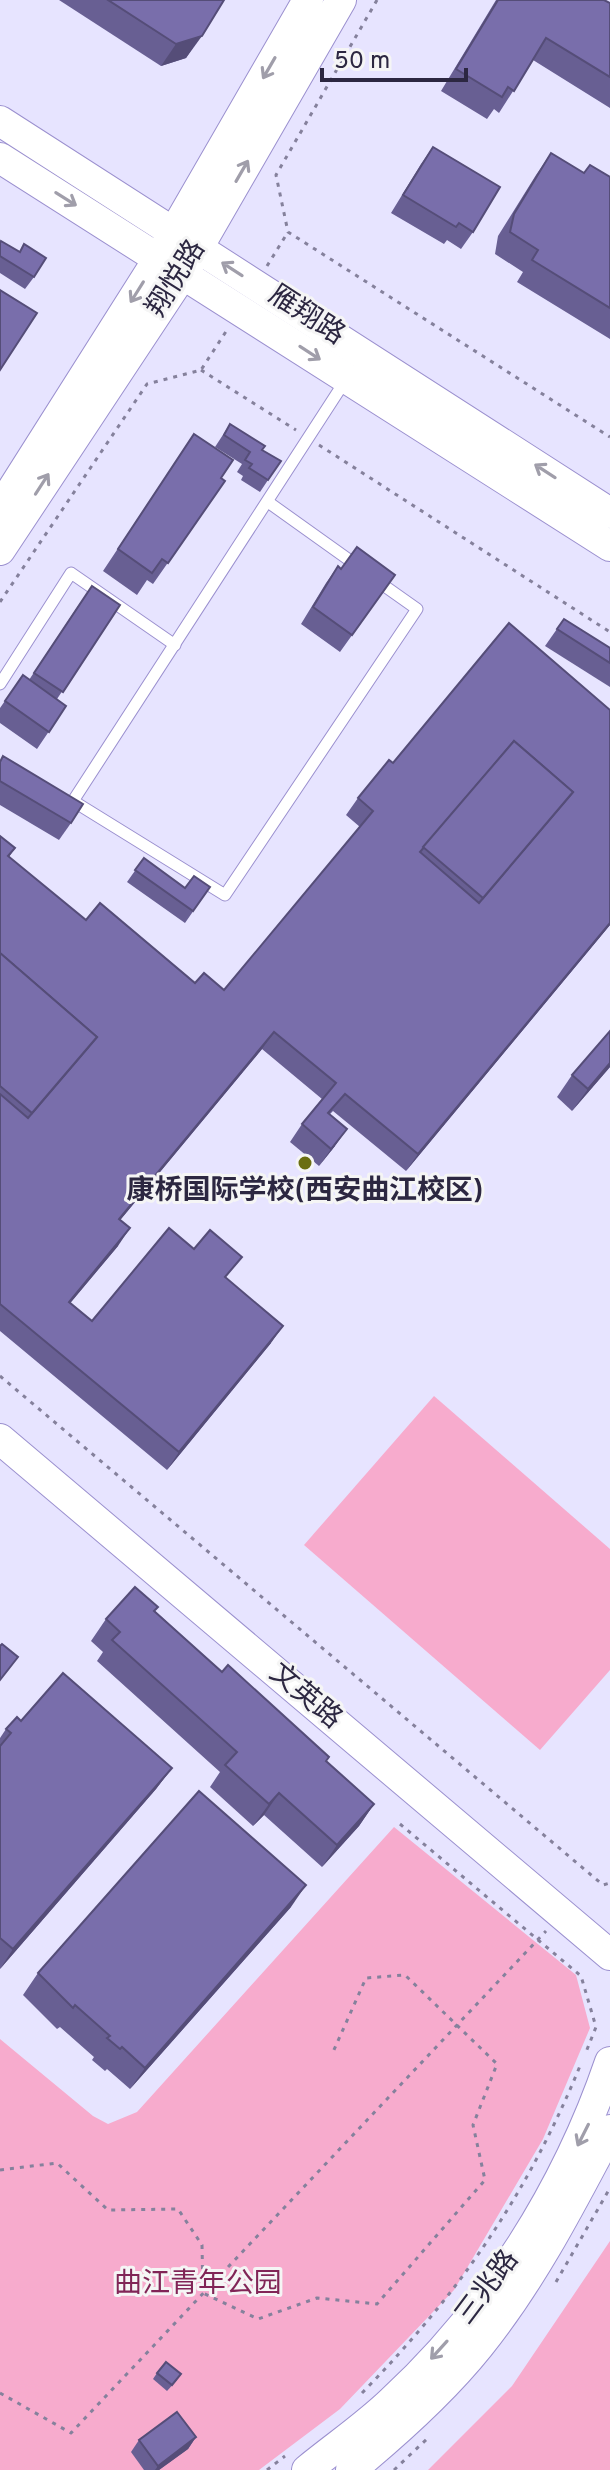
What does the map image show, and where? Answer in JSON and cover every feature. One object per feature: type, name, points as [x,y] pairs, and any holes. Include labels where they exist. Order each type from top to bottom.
[{"type":"street","name":"翔悦路","points":[[0,509],[179,252],[308,0]]},
{"type":"street","name":"翔悦路","points":[[0,550],[179,252],[341,0]]},
{"type":"street","name":"雁翔路","points":[[0,121],[347,377],[610,546]]},
{"type":"street","name":"雁翔路","points":[[0,158],[179,252],[610,513]]},
{"type":"street","name":"文英路","points":[[0,1416],[610,1931]]},
{"type":"street","name":"文英路","points":[[0,1439],[610,1955]]},
{"type":"street","name":"三兆路","points":[[298,2462],[393,2401],[470,2317],[536,2223],[588,2125],[610,2062]]},
{"type":"street","name":"三兆路","points":[[351,2470],[422,2406],[478,2347],[529,2276],[610,2130]]},
{"type":"lane","points":[[73,801],[310,439],[347,377]]},
{"type":"lane","points":[[61,793],[225,895],[417,609],[268,502]]},
{"type":"lane","points":[[0,684],[71,573],[175,645]]},
{"type":"path","points":[[377,0],[276,175],[288,232],[610,437]]},
{"type":"path","points":[[0,602],[147,384],[201,370],[610,632]]},
{"type":"path","points":[[0,1376],[603,1885],[610,1883]]},
{"type":"path","points":[[355,2401],[413,2341],[474,2265],[555,2127],[596,2027],[581,1976],[400,1824]]},
{"type":"path","points":[[0,2393],[71,2433],[562,1914]]},
{"type":"path","points":[[203,2293],[258,2319],[317,2298],[377,2304],[485,2180],[473,2125],[497,2064],[405,1975],[366,1978],[333,2052]]},
{"type":"path","points":[[0,2170],[57,2163],[108,2210],[178,2209],[202,2245],[203,2293]]},
{"type":"path","points":[[267,2470],[298,2462]]},
{"type":"green space","points":[[434,1396],[610,1549],[610,1670],[540,1750],[304,1545]]},
{"type":"green space","name":"曲江青年公园","points":[[394,1827],[576,1975],[590,2028],[543,2139],[454,2290],[340,2409],[259,2470],[0,2470],[0,2039],[93,2116],[108,2124],[137,2112]]},
{"type":"green space","points":[[610,2241],[610,2470],[428,2470],[512,2386]]},
{"type":"building","points":[[108,0],[224,0],[202,36],[176,44]]},
{"type":"building","points":[[498,0],[604,0],[610,3],[610,77],[546,38],[514,91],[508,87],[502,97],[456,69]]},
{"type":"building","points":[[433,147],[500,187],[473,232],[459,223],[456,227],[403,195]]},
{"type":"building","points":[[551,153],[584,173],[590,165],[610,177],[610,308],[532,260],[538,250],[510,232],[514,214]]},
{"type":"building","points":[[1,241],[20,252],[24,244],[46,258],[34,277],[0,256]]},
{"type":"building","points":[[0,290],[37,313],[0,370]]},
{"type":"building","points":[[230,424],[265,446],[262,450],[281,461],[268,480],[249,468],[252,464],[245,460],[250,452],[224,435]]},
{"type":"building","points":[[194,434],[233,460],[221,478],[225,481],[168,563],[162,559],[152,573],[118,549]]},
{"type":"building","points":[[357,547],[395,575],[352,635],[313,607],[338,566],[341,569]]},
{"type":"building","points":[[92,586],[120,605],[63,692],[34,673]]},
{"type":"building","points":[[564,619],[610,648],[610,663],[557,629]]},
{"type":"building","points":[[509,623],[610,710],[610,923],[418,1154],[345,1094],[328,1113],[347,1129],[331,1149],[302,1124],[336,1083],[274,1032],[119,1219],[130,1228],[69,1302],[92,1321],[169,1228],[194,1249],[210,1230],[242,1257],[225,1277],[283,1326],[179,1452],[0,1304],[0,1094],[28,1118],[97,1037],[0,953],[0,836],[15,848],[8,856],[86,920],[100,903],[195,983],[204,973],[224,990],[373,811],[358,798],[389,760],[393,763]],"holes":[[[514,741],[573,792],[479,903],[420,852]]]},
{"type":"building","points":[[23,675],[66,706],[49,732],[5,701]]},
{"type":"building","points":[[514,741],[573,792],[483,898],[423,847]]},
{"type":"building","points":[[3,756],[83,804],[71,823],[0,781]]},
{"type":"building","points":[[144,858],[185,888],[194,876],[210,887],[193,911],[135,870]]},
{"type":"building","points":[[0,953],[97,1037],[32,1113],[0,1086]]},
{"type":"building","points":[[610,1031],[610,1063],[588,1089],[572,1075]]},
{"type":"building","points":[[135,1587],[158,1607],[154,1611],[222,1672],[228,1665],[329,1757],[326,1761],[374,1804],[337,1845],[279,1793],[269,1804],[225,1765],[237,1752],[112,1640],[120,1632],[106,1619]]},
{"type":"building","points":[[2,1644],[18,1657],[0,1680],[0,1646]]},
{"type":"building","points":[[63,1673],[172,1768],[13,1949],[0,1938],[0,1746],[11,1733],[6,1729],[17,1717],[21,1721]]},
{"type":"building","points":[[199,1791],[306,1885],[145,2068],[107,2038],[110,2036],[75,2005],[73,2008],[38,1973]]},
{"type":"building","points":[[166,2362],[181,2374],[172,2385],[157,2373]]},
{"type":"building","points":[[177,2412],[196,2437],[158,2466],[139,2440]]},
{"type":"place","name":"康桥国际学校(西安曲江校区)","points":[[305,1163]]}]
